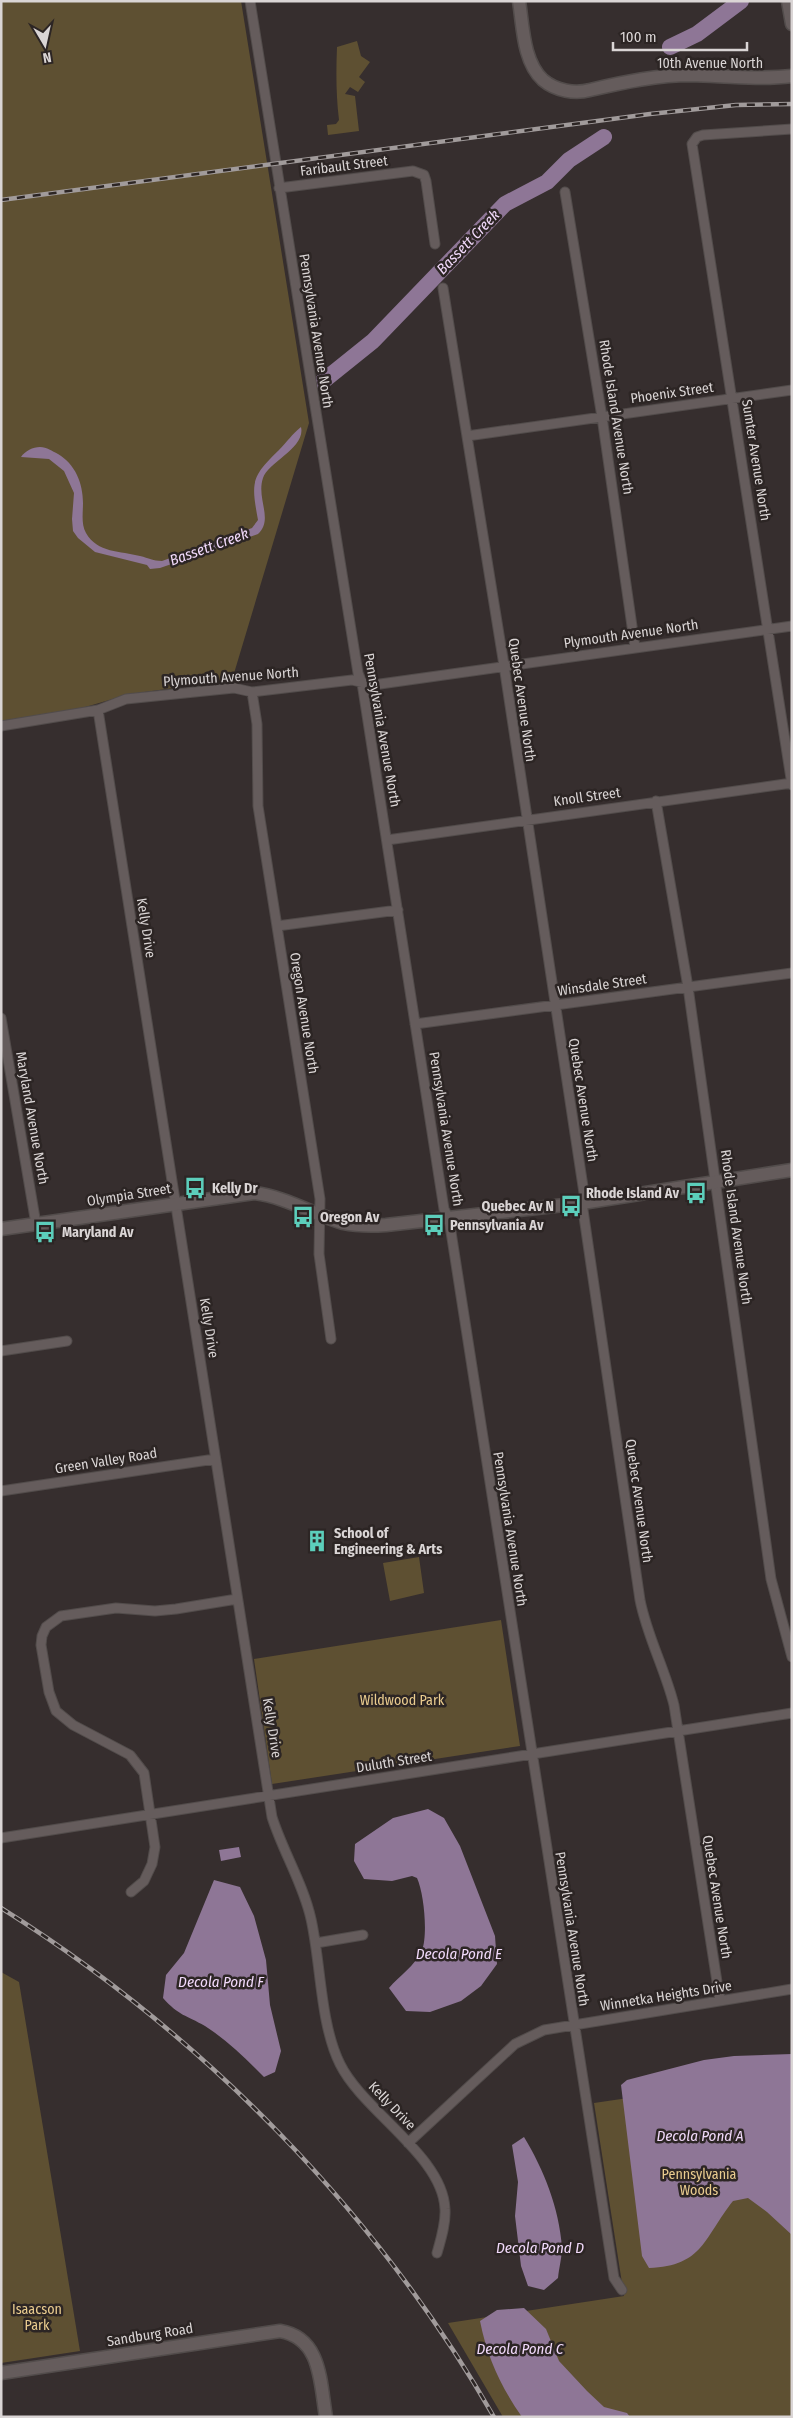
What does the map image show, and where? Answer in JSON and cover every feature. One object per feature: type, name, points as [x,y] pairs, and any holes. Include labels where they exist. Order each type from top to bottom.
[{"type":"street","name":"Pennsylvania Avenue North","points":[[250,1],[328,497],[358,673],[362,683],[444,1209],[449,1219],[614,2278],[622,2290]]},
{"type":"street","name":"10th Avenue North","points":[[519,1],[527,50],[535,70],[543,80],[561,90],[577,92],[673,76],[792,76]]},
{"type":"street","points":[[788,1],[792,24]]},
{"type":"street","name":"Sumter Avenue North","points":[[792,129],[703,135],[694,140],[692,149],[792,784]]},
{"type":"street","name":"Faribault Street","points":[[279,188],[413,171],[424,175],[426,181],[435,244]]},
{"type":"street","name":"Rhode Island Avenue North","points":[[565,192],[602,417],[635,647]]},
{"type":"street","name":"Quebec Avenue North","points":[[443,288],[584,1193],[582,1203],[640,1600],[644,1620],[669,1684],[720,2001]]},
{"type":"street","name":"Phoenix Street","points":[[467,436],[792,390]]},
{"type":"street","name":"Plymouth Avenue North","points":[[1,726],[98,710],[126,699],[234,688],[252,692],[352,680],[374,685],[792,626]]},
{"type":"street","name":"Oregon Avenue North","points":[[252,692],[257,724],[258,806],[320,1200],[318,1254],[331,1339]]},
{"type":"street","name":"Kelly Drive","points":[[98,710],[268,1796],[279,1839],[306,1898],[316,1943],[328,2025],[339,2063],[363,2097],[408,2143],[438,2181],[443,2194],[446,2210],[437,2253]]},
{"type":"street","name":"Knoll Street","points":[[387,840],[656,801],[792,784]]},
{"type":"street","name":"Rhode Island Avenue North","points":[[656,801],[688,987],[771,1580],[792,1657]]},
{"type":"street","points":[[277,926],[398,910]]},
{"type":"street","name":"Winsdale Street","points":[[415,1024],[792,973]]},
{"type":"street","name":"Maryland Avenue North","points":[[1,1018],[36,1224]]},
{"type":"street","name":"Olympia Street","points":[[1,1229],[254,1192],[270,1195],[342,1222],[356,1225],[386,1225],[582,1203],[792,1170]]},
{"type":"street","points":[[1,1351],[67,1341]]},
{"type":"street","name":"Green Valley Road","points":[[1,1491],[215,1459]]},
{"type":"street","points":[[131,1892],[144,1881],[152,1864],[155,1847],[147,1784],[138,1763],[121,1749],[73,1726],[56,1711],[49,1692],[41,1645],[42,1636],[46,1627],[61,1616],[116,1608],[155,1611],[176,1609],[237,1599]]},
{"type":"street","name":"Duluth Street","points":[[1,1838],[792,1713]]},
{"type":"street","points":[[316,1943],[363,1935]]},
{"type":"street","name":"Winnetka Heights Drive","points":[[408,2143],[515,2044],[544,2030],[792,1989]]},
{"type":"street","name":"Sandburg Road","points":[[1,2374],[268,2332],[290,2333],[302,2340],[310,2348],[317,2362],[326,2417]]},
{"type":"green space","points":[[1,1],[241,1],[309,423],[232,680],[130,694],[75,710],[1,721]]},
{"type":"green space","points":[[357,41],[361,56],[370,62],[359,77],[365,82],[358,92],[350,87],[345,94],[355,96],[359,131],[328,135],[327,125],[336,124],[339,120],[337,102],[337,47]]},
{"type":"green space","points":[[419,1557],[424,1593],[390,1601],[383,1563]]},
{"type":"green space","name":"Wildwood Park","points":[[501,1620],[520,1746],[272,1784],[254,1659]]},
{"type":"green space","name":"Isaacson Park","points":[[1,1972],[19,1982],[80,2351],[1,2363]]},
{"type":"green space","name":"Pennsylvania Woods","points":[[792,2074],[792,2417],[503,2417],[448,2323],[624,2296],[594,2103]]},
{"type":"water","points":[[301,427],[301,435],[298,442],[266,472],[263,478],[261,486],[265,522],[258,534],[160,568],[150,569],[147,565],[95,552],[78,538],[73,531],[74,493],[64,471],[49,459],[21,457],[29,450],[43,447],[58,454],[69,463],[80,481],[83,496],[84,530],[96,544],[110,550],[162,561],[252,528],[258,520],[254,488],[258,474]]},
{"type":"water","name":"Decola Pond E","points":[[428,1809],[444,1818],[460,1846],[495,1936],[497,1964],[481,1986],[461,2001],[430,2012],[406,2011],[389,1988],[419,1956],[424,1943],[423,1903],[417,1878],[412,1876],[392,1881],[364,1879],[354,1861],[355,1844],[393,1818]]},
{"type":"water","points":[[239,1847],[241,1857],[221,1861],[219,1850]]},
{"type":"water","name":"Decola Pond F","points":[[214,1880],[240,1887],[254,1916],[266,1960],[270,2005],[281,2051],[275,2072],[264,2077],[221,2037],[178,2012],[163,1998],[166,1975],[184,1953]]},
{"type":"water","name":"Decola Pond A","points":[[792,2054],[792,2235],[767,2212],[748,2198],[733,2201],[701,2247],[692,2255],[681,2262],[649,2268],[642,2256],[621,2085],[627,2080],[704,2060],[734,2056]]},
{"type":"water","name":"Decola Pond D","points":[[524,2137],[544,2176],[554,2204],[562,2247],[558,2278],[544,2290],[528,2286],[521,2266],[515,2216],[518,2182],[512,2145]]},
{"type":"water","name":"Decola Pond C","points":[[524,2308],[546,2329],[559,2361],[587,2391],[604,2407],[627,2413],[630,2417],[522,2417],[496,2371],[480,2321],[497,2310]]},
{"type":"waterway","name":"Bassett Creek","points":[[670,47],[697,34],[741,1]]},
{"type":"waterway","name":"Bassett Creek","points":[[322,382],[373,341],[505,204],[547,182],[569,160],[604,137]]},
{"type":"railway","points":[[1,200],[650,114],[736,105],[792,104]]},
{"type":"railway","points":[[1,1908],[75,1958],[146,2012],[214,2070],[279,2132],[339,2199],[395,2268],[447,2341],[494,2417]]},
{"type":"place","name":"Kelly Dr","points":[[195,1188]]},
{"type":"place","name":"Rhode Island Av","points":[[696,1193]]},
{"type":"place","name":"Quebec Av N","points":[[571,1206]]},
{"type":"place","name":"Oregon Av","points":[[303,1217]]},
{"type":"place","name":"Pennsylvania Av","points":[[434,1225]]},
{"type":"place","name":"Maryland Av","points":[[45,1232]]},
{"type":"place","name":"School of Engineering & Arts","points":[[317,1541]]}]
